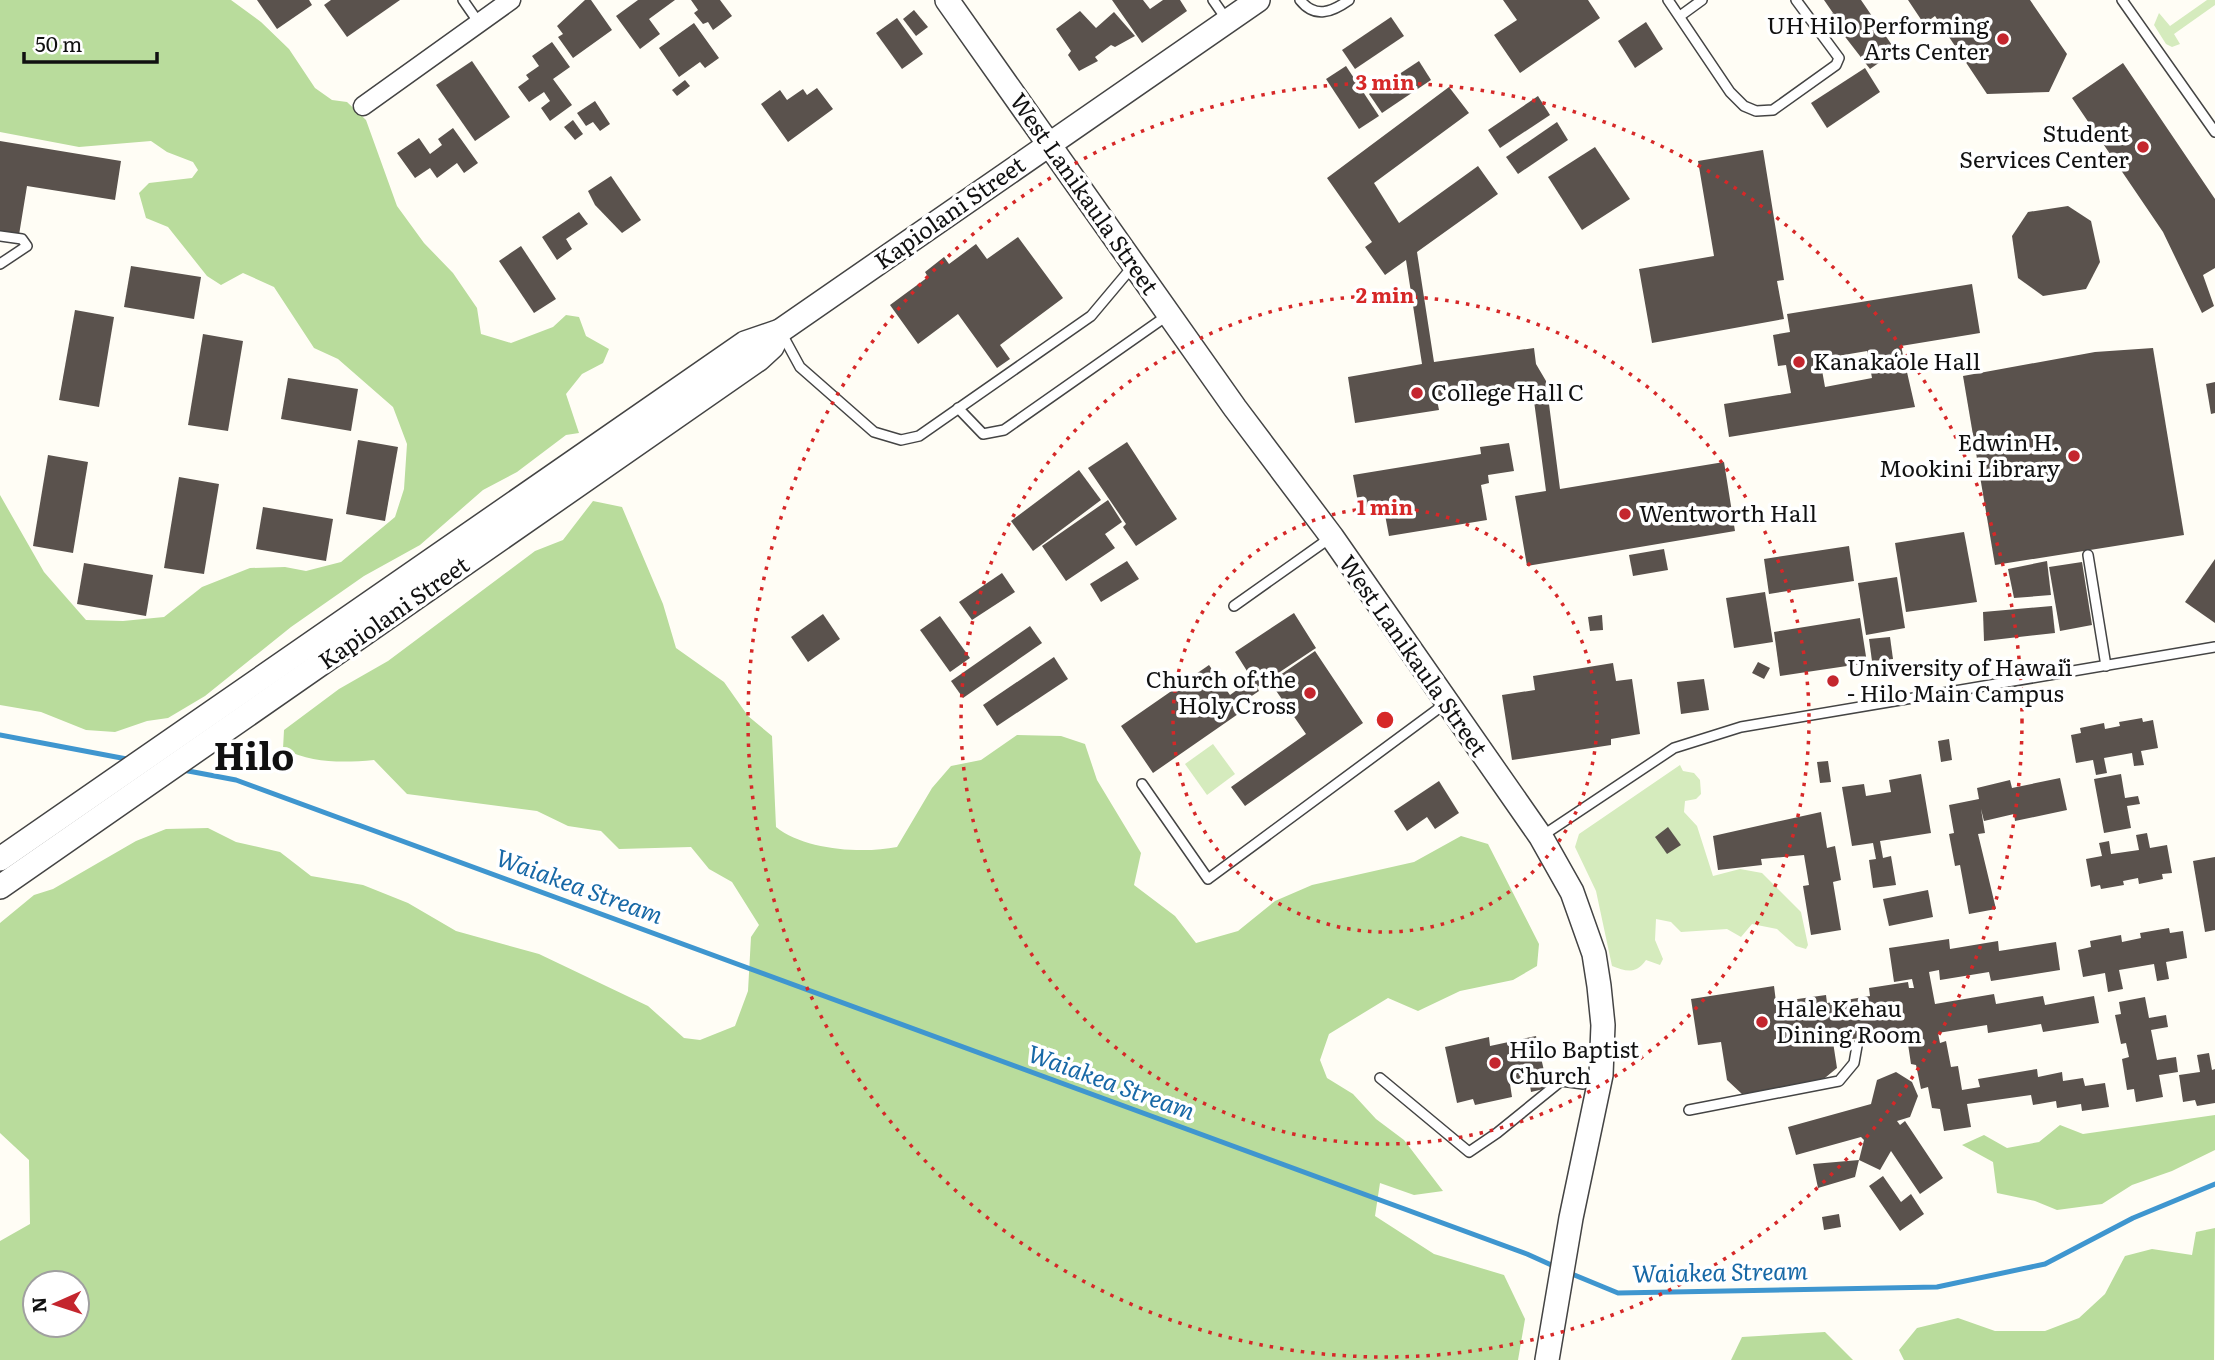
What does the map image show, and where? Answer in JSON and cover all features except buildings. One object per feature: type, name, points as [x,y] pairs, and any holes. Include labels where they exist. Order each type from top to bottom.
[{"type":"street","points":[[363,106],[511,0]]},
{"type":"street","name":"West Lanikaula Street","points":[[947,0],[1169,314],[1332,537],[1541,837],[1572,892],[1594,954],[1603,1025],[1601,1074],[1571,1218],[1548,1353]]},
{"type":"street","name":"Kapiolani Street","points":[[0,859],[745,343],[780,331],[1258,0]]},
{"type":"street","name":"Kapiolani Street","points":[[0,887],[759,359],[772,347],[780,331]]},
{"type":"lane","points":[[463,0],[479,23]]},
{"type":"lane","points":[[1213,0],[1227,20]]},
{"type":"lane","points":[[1300,0],[1311,10],[1323,12],[1335,10],[1349,0]]},
{"type":"lane","points":[[1668,0],[1730,92],[1744,106],[1756,111],[1773,110],[1836,65],[1839,58],[1796,0]]},
{"type":"lane","points":[[1680,16],[1702,0]]},
{"type":"lane","points":[[2122,0],[2215,132]]},
{"type":"lane","points":[[0,236],[22,239],[27,246],[0,264]]},
{"type":"lane","points":[[780,331],[800,367],[874,432],[901,440],[919,436],[1091,316],[1134,265]]},
{"type":"lane","points":[[958,408],[983,434],[1004,430],[1169,314]]},
{"type":"lane","points":[[1234,606],[1332,537]]},
{"type":"lane","points":[[2088,555],[2106,666]]},
{"type":"lane","points":[[1541,837],[1654,760],[1696,739],[1741,727],[2215,647]]},
{"type":"lane","points":[[1142,784],[1208,879],[1446,703]]},
{"type":"lane","points":[[1689,1110],[1839,1081],[1854,1063],[1857,1045]]},
{"type":"lane","points":[[1381,1078],[1469,1152],[1561,1081],[1583,1084],[1601,1074]]},
{"type":"green space","points":[[0,0],[231,0],[261,22],[289,49],[315,88],[332,100],[347,102],[366,120],[397,206],[424,243],[453,273],[477,308],[481,334],[511,343],[553,327],[566,315],[579,317],[586,336],[609,349],[603,363],[582,374],[566,394],[579,433],[566,435],[517,472],[483,490],[420,545],[364,576],[291,627],[205,696],[168,718],[147,721],[115,732],[86,730],[41,712],[0,705],[0,495],[44,572],[86,620],[123,621],[164,617],[202,587],[250,568],[285,567],[306,571],[341,562],[395,517],[404,489],[407,444],[393,407],[338,359],[314,348],[274,287],[243,273],[221,285],[207,276],[168,227],[146,218],[139,193],[149,183],[192,178],[198,170],[193,162],[167,152],[151,141],[79,147],[0,132]]},
{"type":"green space","points":[[2207,0],[2215,0],[2215,5],[2174,34],[2180,44],[2172,47],[2166,44],[2154,25],[2159,13],[2170,26]]},
{"type":"green space","points":[[593,501],[622,507],[663,604],[676,648],[724,682],[748,716],[772,736],[776,827],[802,841],[851,850],[897,847],[932,788],[951,766],[981,760],[1017,735],[1061,736],[1085,744],[1097,780],[1141,853],[1134,885],[1175,916],[1196,943],[1238,931],[1275,901],[1312,885],[1414,862],[1461,836],[1488,844],[1539,944],[1537,966],[1513,980],[1460,991],[1418,1011],[1388,998],[1329,1034],[1320,1060],[1327,1078],[1353,1094],[1376,1119],[1404,1140],[1443,1191],[1414,1195],[1380,1183],[1375,1216],[1434,1254],[1504,1275],[1525,1319],[1518,1360],[0,1360],[0,1241],[30,1224],[29,1160],[0,1133],[0,923],[34,895],[53,889],[136,841],[166,829],[208,828],[236,842],[280,852],[311,876],[363,885],[408,903],[456,931],[539,954],[648,1006],[684,1038],[700,1040],[735,1026],[748,991],[751,937],[759,925],[732,882],[709,869],[691,847],[619,849],[601,831],[568,826],[537,811],[407,794],[374,760],[327,761],[283,749],[284,730],[339,689],[388,661],[535,551],[563,540]]},
{"type":"green space","points":[[1213,744],[1235,774],[1207,795],[1185,764]]},
{"type":"green space","points":[[1680,765],[1683,771],[1694,773],[1700,780],[1701,794],[1696,799],[1685,801],[1684,812],[1697,826],[1713,876],[1740,869],[1762,873],[1801,912],[1808,945],[1806,949],[1796,946],[1777,929],[1752,924],[1741,937],[1727,929],[1681,932],[1671,922],[1656,919],[1655,940],[1663,959],[1660,965],[1646,960],[1635,970],[1622,970],[1612,966],[1596,891],[1575,847],[1579,834]]},
{"type":"green space","points":[[2215,1115],[2215,1150],[2172,1171],[2132,1185],[2102,1204],[2057,1210],[2035,1201],[1997,1193],[1993,1162],[1962,1145],[1984,1135],[2007,1148],[2039,1142],[2060,1125],[2083,1134]]},
{"type":"green space","points":[[2215,1228],[2214,1360],[1904,1360],[1899,1350],[1917,1328],[1958,1318],[1995,1331],[2045,1331],[2079,1318],[2105,1294],[2125,1256],[2152,1249],[2192,1255],[2196,1232]]},
{"type":"green space","points":[[1825,1332],[1853,1360],[1731,1360],[1742,1337]]},
{"type":"waterway","name":"Waiakea Stream","points":[[0,735],[132,760]]},
{"type":"waterway","name":"Waiakea Stream","points":[[183,770],[236,780],[1527,1254],[1558,1268]]},
{"type":"waterway","name":"Waiakea Stream","points":[[1567,1272],[1618,1293],[1937,1287],[2045,1264],[2133,1218],[2215,1184]]},
{"type":"place","name":"UH Hilo Performing Arts Center","points":[[2003,39]]},
{"type":"place","name":"Student Services Center","points":[[2143,147]]},
{"type":"place","name":"Kanakaʻole Hall","points":[[1799,362]]},
{"type":"place","name":"College Hall C","points":[[1417,393]]},
{"type":"place","name":"Edwin H. Mookini Library","points":[[2074,456]]},
{"type":"place","name":"Wentworth Hall","points":[[1625,514]]},
{"type":"place","name":"University of Hawaiʻi - Hilo Main Campus","points":[[1833,681]]},
{"type":"place","name":"Church of the Holy Cross","points":[[1310,693]]},
{"type":"place","name":"Hale Kehau Dining Room","points":[[1762,1022]]},
{"type":"place","name":"Hilo Baptist Church","points":[[1495,1063]]},
{"type":"district","name":"Hilo","points":[[254,757]]}]
